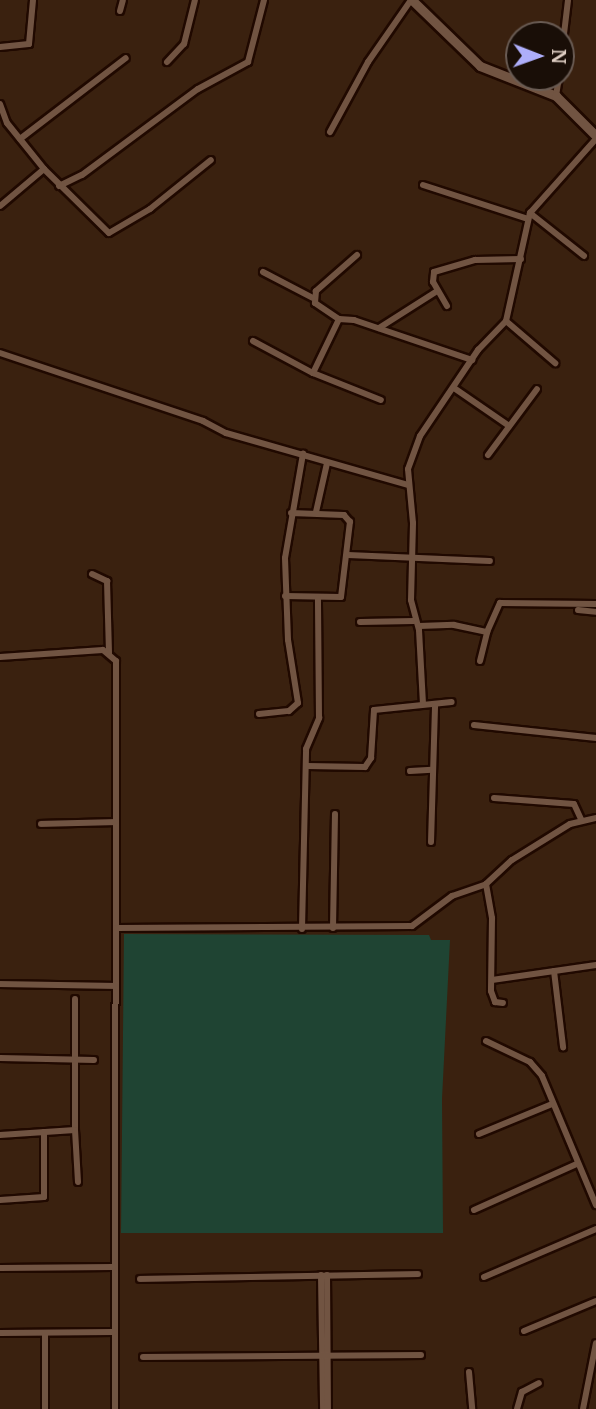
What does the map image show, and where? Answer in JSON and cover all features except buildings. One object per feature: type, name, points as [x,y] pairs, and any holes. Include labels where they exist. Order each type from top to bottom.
[{"type":"street","points":[[0,47],[29,44],[33,0]]},
{"type":"street","points":[[120,11],[123,0]]},
{"type":"street","points":[[167,62],[184,44],[195,0]]},
{"type":"street","points":[[58,186],[82,175],[198,89],[248,62],[264,0]]},
{"type":"street","points":[[330,132],[369,62],[412,0],[480,66],[556,96],[596,138],[529,216],[506,321],[472,360],[416,445],[408,468],[423,704]]},
{"type":"street","points":[[566,21],[568,0]]},
{"type":"street","points":[[20,139],[126,58]]},
{"type":"street","points":[[556,96],[557,91]]},
{"type":"street","points":[[0,104],[20,139],[44,169],[102,230],[113,232],[211,160]]},
{"type":"street","points":[[0,205],[44,169]]},
{"type":"street","points":[[423,185],[529,216],[584,256]]},
{"type":"street","points":[[313,298],[357,256]]},
{"type":"street","points":[[447,306],[437,291],[434,272],[475,260],[521,260]]},
{"type":"street","points":[[263,272],[313,298],[339,319],[379,328],[472,360]]},
{"type":"street","points":[[379,328],[437,291]]},
{"type":"street","points":[[313,373],[339,319]]},
{"type":"street","points":[[506,321],[555,363]]},
{"type":"street","points":[[253,341],[313,373],[381,400]]},
{"type":"street","points":[[0,353],[203,421],[226,433],[408,485]]},
{"type":"street","points":[[454,388],[509,426]]},
{"type":"street","points":[[488,455],[537,388]]},
{"type":"street","points":[[259,714],[289,711],[298,703],[285,596],[291,513],[303,454]]},
{"type":"street","points":[[316,512],[327,463]]},
{"type":"street","points":[[285,596],[337,598],[345,593],[348,555],[349,517],[316,512],[291,513]]},
{"type":"street","points":[[348,555],[490,561]]},
{"type":"street","points":[[92,574],[107,581],[109,653],[117,668],[113,1267],[115,1409]]},
{"type":"street","points":[[302,929],[307,744],[318,718],[318,598]]},
{"type":"street","points":[[480,661],[486,632],[500,603],[596,604]]},
{"type":"street","points":[[578,610],[596,612]]},
{"type":"street","points":[[360,622],[454,625],[486,632]]},
{"type":"street","points":[[0,657],[109,653]]},
{"type":"street","points":[[307,765],[365,767],[371,758],[374,710],[452,702]]},
{"type":"street","points":[[430,842],[435,704]]},
{"type":"street","points":[[474,725],[596,738]]},
{"type":"street","points":[[411,771],[432,770]]},
{"type":"street","points":[[494,798],[574,804],[580,819]]},
{"type":"street","points":[[333,928],[335,814]]},
{"type":"street","points":[[117,928],[302,929],[412,926],[452,896],[486,884],[512,860],[580,819],[596,818]]},
{"type":"street","points":[[41,824],[115,822]]},
{"type":"street","points":[[486,884],[493,1000],[503,1003]]},
{"type":"street","points":[[492,979],[596,965]]},
{"type":"street","points":[[554,971],[563,1047]]},
{"type":"street","points":[[0,984],[115,986]]},
{"type":"street","points":[[75,999],[75,1130],[78,1182]]},
{"type":"street","points":[[486,1041],[530,1062],[542,1076],[596,1205]]},
{"type":"street","points":[[0,1058],[94,1060]]},
{"type":"street","points":[[479,1134],[552,1104]]},
{"type":"street","points":[[0,1135],[75,1130]]},
{"type":"street","points":[[0,1200],[44,1197],[44,1132]]},
{"type":"street","points":[[474,1210],[577,1164]]},
{"type":"street","points":[[484,1277],[596,1229]]},
{"type":"street","points":[[0,1268],[113,1267]]},
{"type":"street","points":[[140,1279],[418,1274]]},
{"type":"street","points":[[324,1275],[326,1409]]},
{"type":"street","points":[[524,1331],[596,1301]]},
{"type":"street","points":[[0,1333],[114,1332]]},
{"type":"street","points":[[45,1333],[46,1409]]},
{"type":"street","points":[[583,1409],[596,1343]]},
{"type":"street","points":[[143,1357],[421,1355]]},
{"type":"street","points":[[469,1372],[472,1409]]},
{"type":"street","points":[[517,1409],[522,1392],[539,1383]]},
{"type":"green space","points":[[124,934],[429,935],[431,940],[450,940],[442,1099],[443,1233],[121,1233]]}]
